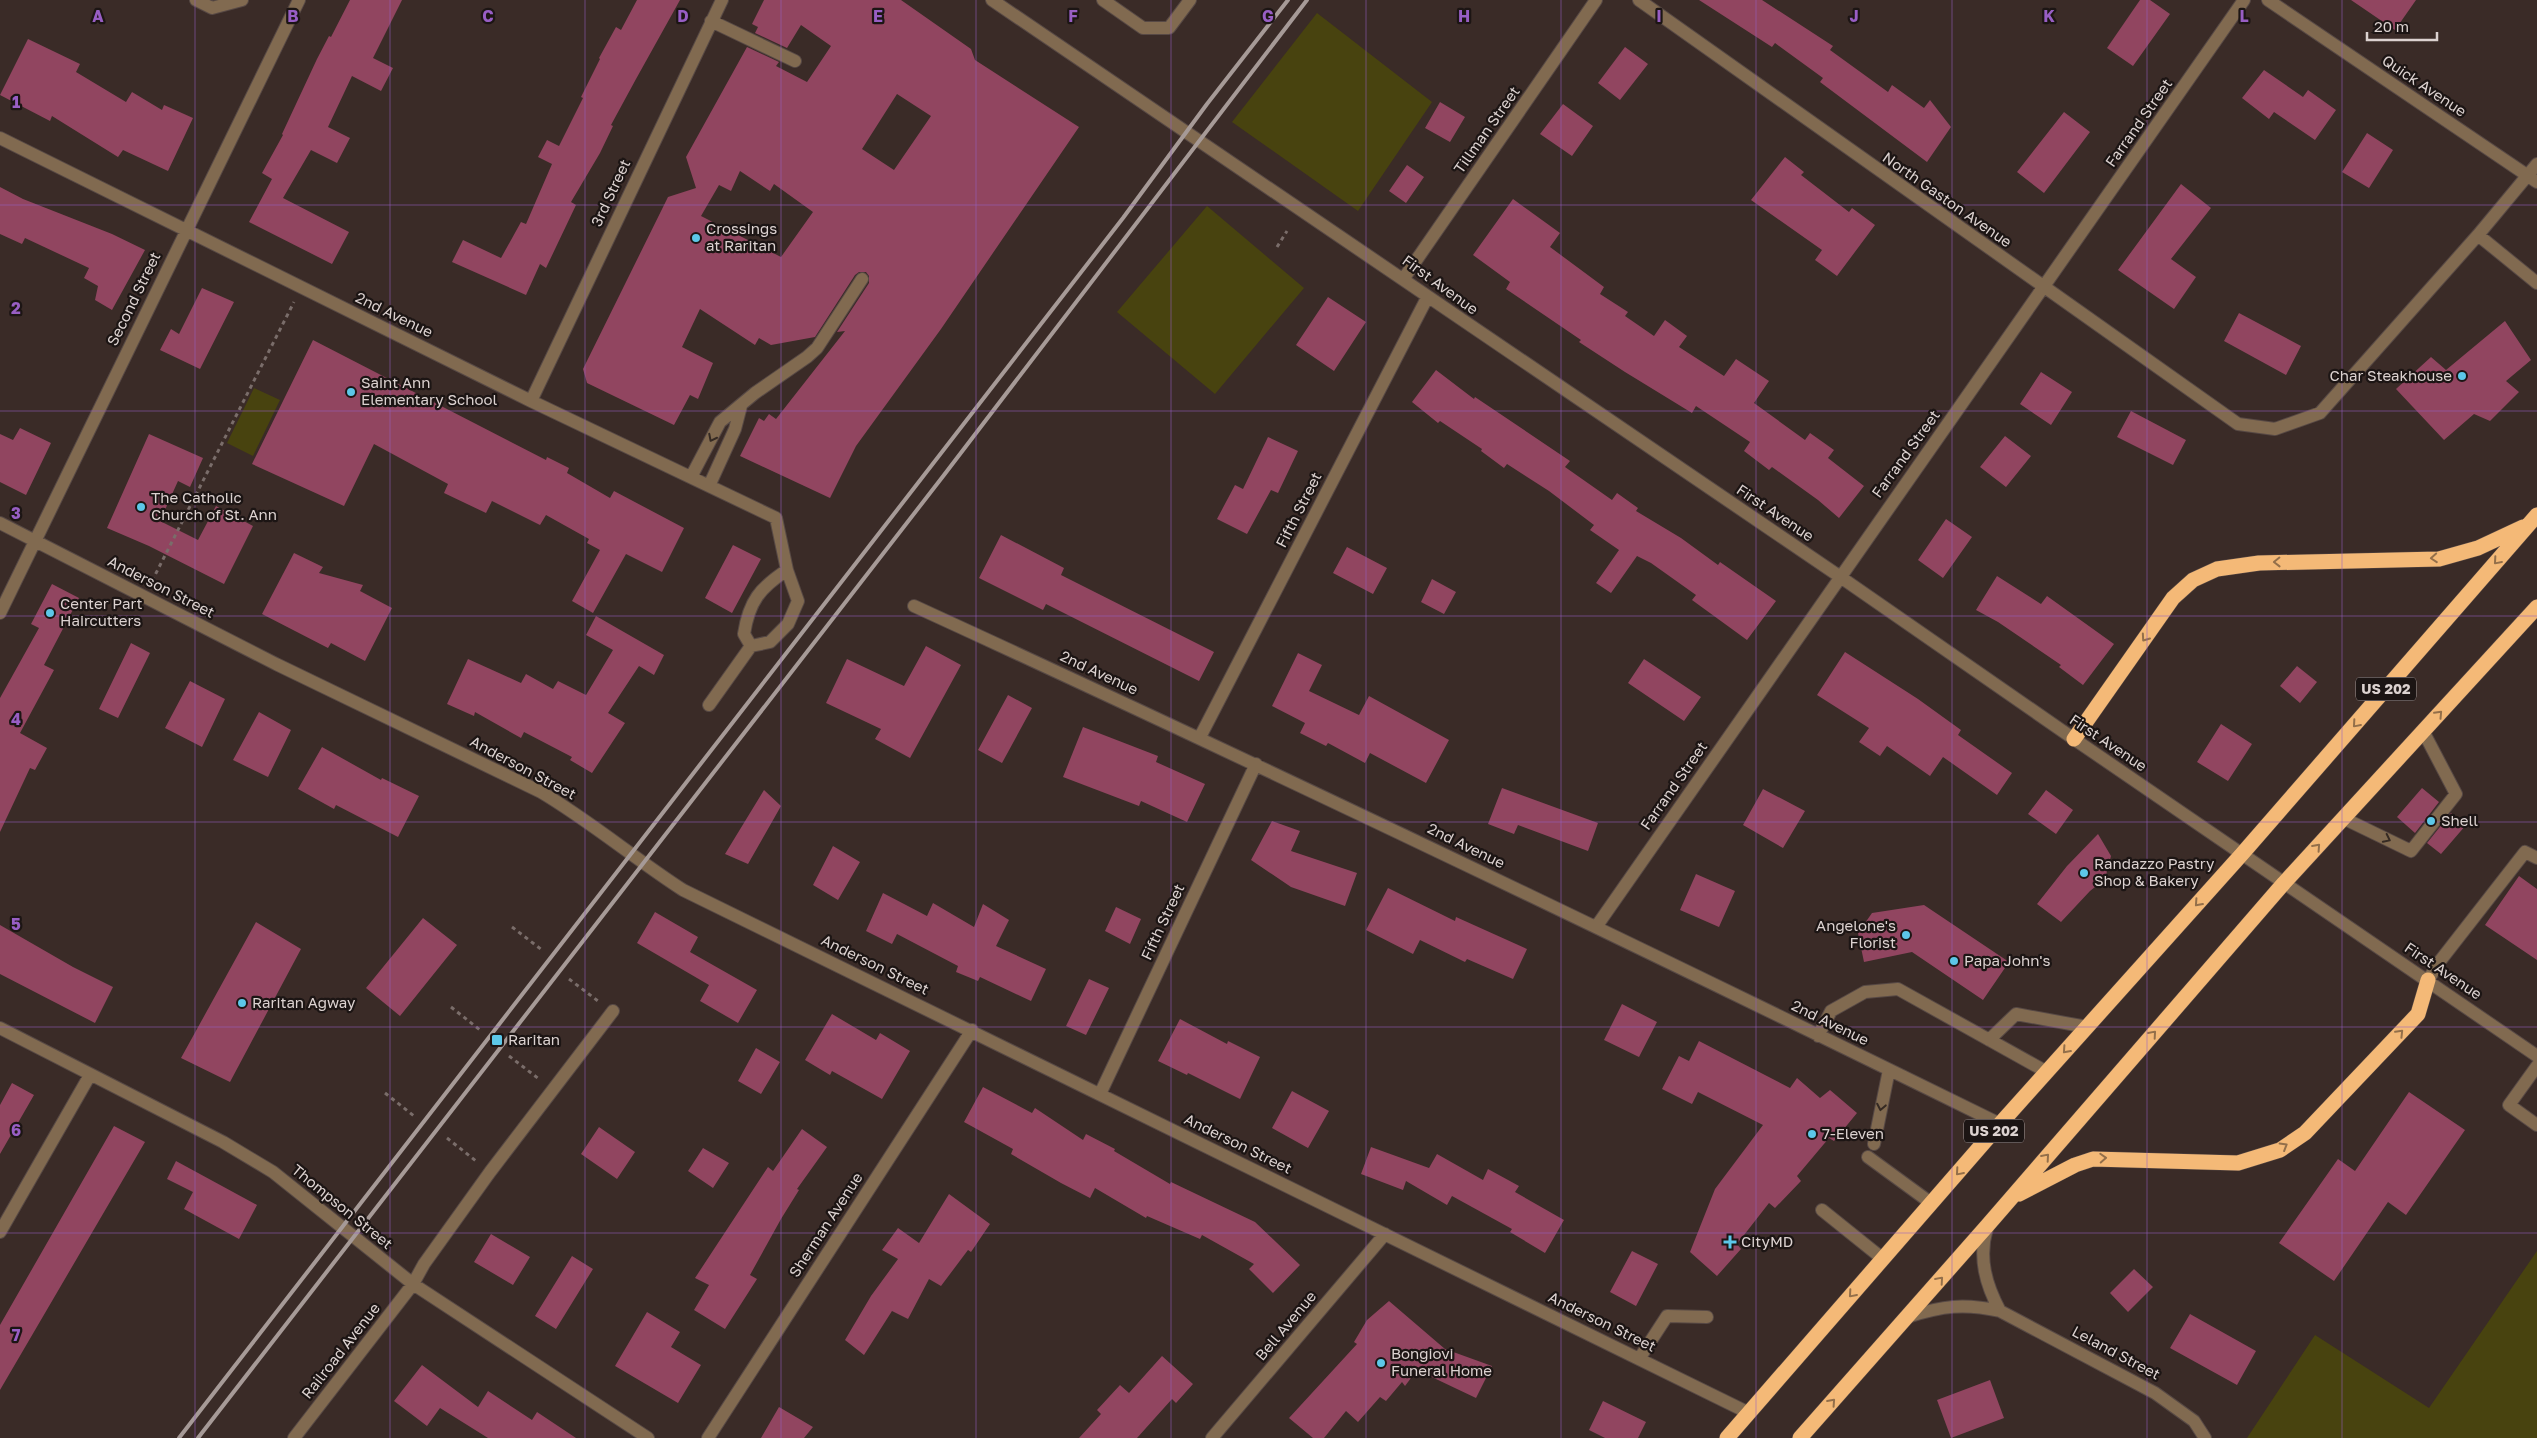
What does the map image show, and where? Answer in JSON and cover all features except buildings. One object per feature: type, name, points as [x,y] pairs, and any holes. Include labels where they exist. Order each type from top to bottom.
[{"type":"highway","points":[[2074,739],[2173,598],[2193,580],[2217,569],[2259,562],[2439,558],[2478,548],[2533,520]]},
{"type":"highway","name":"US 202","points":[[1727,1438],[2000,1124],[2242,854],[2533,520]]},
{"type":"highway","points":[[1800,1438],[1987,1226],[2284,883],[2537,607]]},
{"type":"highway","points":[[2011,1198],[2075,1164],[2093,1159],[2238,1163],[2280,1150],[2305,1133],[2418,1014],[2428,980]]},
{"type":"street","points":[[196,0],[212,8],[242,0]]},
{"type":"street","name":"Second Street","points":[[0,613],[299,0]]},
{"type":"street","name":"3rd Street","points":[[531,401],[722,0]]},
{"type":"street","name":"First Avenue","points":[[992,0],[1404,278],[1427,298],[1839,576],[2537,1056]]},
{"type":"street","points":[[1103,0],[1143,28],[1169,28],[1190,0]]},
{"type":"street","name":"Tillman Street","points":[[1404,278],[1596,0]]},
{"type":"street","name":"North Gaston Avenue","points":[[1639,0],[2238,424],[2275,429],[2320,413],[2478,235]]},
{"type":"street","name":"Farrand Street","points":[[1596,927],[1839,576],[2044,288],[2244,0]]},
{"type":"street","name":"Quick Avenue","points":[[2268,0],[2532,179]]},
{"type":"street","points":[[711,21],[795,61]]},
{"type":"street","name":"2nd Avenue","points":[[0,138],[531,401],[776,518],[787,570]]},
{"type":"street","points":[[2537,164],[2532,179],[2478,235],[2537,283]]},
{"type":"street","points":[[691,477],[720,422],[761,388],[807,357],[817,348],[862,279]]},
{"type":"street","name":"Fifth Street","points":[[1200,738],[1427,298]]},
{"type":"street","points":[[709,486],[735,429],[741,406]]},
{"type":"street","name":"Anderson Street","points":[[0,523],[276,664],[541,792],[567,807],[631,855],[683,890],[972,1030],[1749,1413]]},
{"type":"street","points":[[709,705],[751,646],[770,642],[788,624],[798,601],[787,570],[772,580],[754,598],[746,619],[744,634],[751,646]]},
{"type":"street","name":"2nd Avenue","points":[[914,606],[1256,764],[2000,1124]]},
{"type":"street","points":[[2343,818],[2411,851],[2456,794],[2423,731]]},
{"type":"street","name":"Fifth Street","points":[[1100,1094],[1256,764]]},
{"type":"street","points":[[2428,980],[2440,961],[2525,852],[2537,858]]},
{"type":"street","points":[[1818,1036],[1831,1011],[1865,992],[1898,989],[2047,1072]]},
{"type":"street","name":"Railroad Avenue","points":[[294,1438],[413,1284],[424,1264],[490,1172],[613,1011]]},
{"type":"street","points":[[1989,1040],[2016,1014],[2087,1027]]},
{"type":"street","name":"Thompson Street","points":[[0,1028],[219,1139],[273,1172],[413,1284],[648,1438]]},
{"type":"street","name":"Sherman Avenue","points":[[708,1438],[972,1030]]},
{"type":"street","points":[[2537,1066],[2509,1105],[2537,1125]]},
{"type":"street","points":[[1874,1144],[1889,1070]]},
{"type":"street","points":[[0,1232],[90,1075]]},
{"type":"street","points":[[1868,1157],[1931,1203]]},
{"type":"street","points":[[1822,1210],[1883,1259]]},
{"type":"street","points":[[1987,1226],[1982,1245],[1984,1270],[2000,1312]]},
{"type":"street","name":"Bell Avenue","points":[[1212,1438],[1385,1234]]},
{"type":"street","name":"Leland Street","points":[[1907,1317],[1955,1305],[1975,1305],[2000,1312],[2155,1393],[2194,1421],[2205,1438]]},
{"type":"street","points":[[1639,1359],[1667,1316],[1706,1317]]},
{"type":"path","points":[[1277,247],[1288,231]]},
{"type":"path","points":[[145,597],[302,288]]},
{"type":"path","points":[[512,927],[542,950]]},
{"type":"path","points":[[569,979],[613,1011]]},
{"type":"path","points":[[451,1007],[480,1030]]},
{"type":"path","points":[[510,1056],[553,1090]]},
{"type":"path","points":[[385,1093],[414,1116]]},
{"type":"path","points":[[447,1138],[490,1172]]},
{"type":"shaded area","points":[[1317,13],[1432,102],[1358,211],[1232,122]]},
{"type":"shaded area","points":[[1207,206],[1304,288],[1215,394],[1117,312]]},
{"type":"shaded area","points":[[254,388],[280,400],[253,456],[227,443]]},
{"type":"shaded area","points":[[2537,1251],[2537,1438],[2247,1438],[2315,1335],[2429,1408]]},
{"type":"railway","points":[[179,1438],[1123,218],[1207,104],[1288,0]]},
{"type":"railway","points":[[198,1438],[944,475],[1307,0]]},
{"type":"place","name":"Crossings at Raritan","points":[[696,238]]},
{"type":"place","name":"Char Steakhouse","points":[[2462,376]]},
{"type":"place","name":"Saint Ann Elementary School","points":[[351,392]]},
{"type":"place","name":"The Catholic Church of St. Ann","points":[[141,507]]},
{"type":"place","name":"Center Part Haircutters","points":[[50,613]]},
{"type":"place","name":"Shell","points":[[2431,821]]},
{"type":"place","name":"Randazzo Pastry Shop & Bakery","points":[[2084,873]]},
{"type":"place","name":"Angelone's Florist","points":[[1906,935]]},
{"type":"place","name":"Papa John's","points":[[1954,961]]},
{"type":"place","name":"Raritan Agway","points":[[242,1003]]},
{"type":"place","name":"Raritan","points":[[497,1040]]},
{"type":"place","name":"7-Eleven","points":[[1812,1134]]},
{"type":"place","name":"CityMD","points":[[1730,1242]]},
{"type":"place","name":"Bongiovi Funeral Home","points":[[1381,1363]]}]
